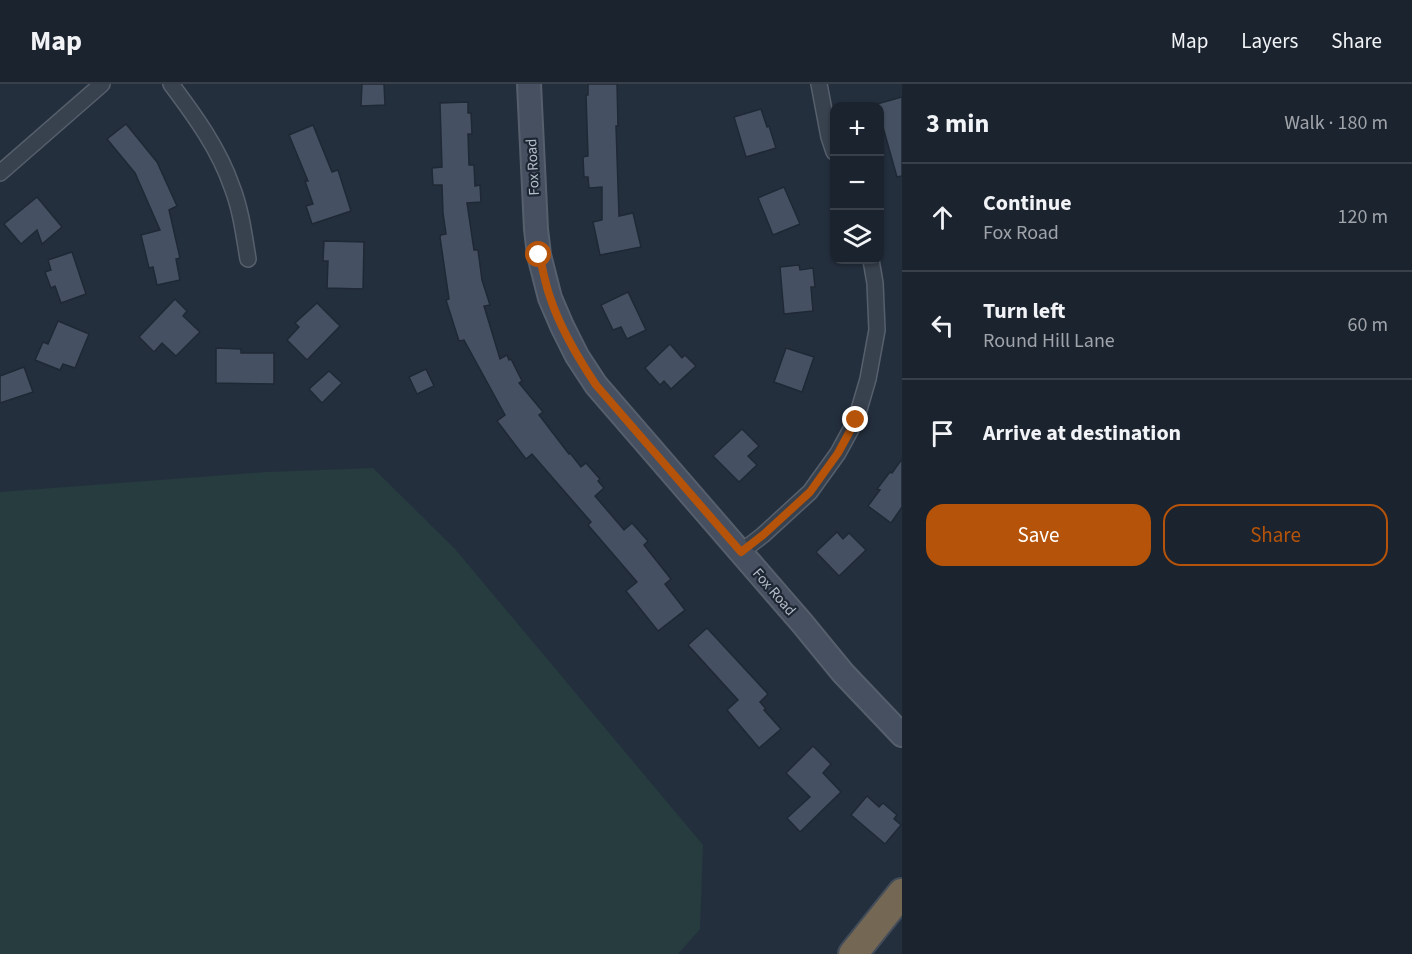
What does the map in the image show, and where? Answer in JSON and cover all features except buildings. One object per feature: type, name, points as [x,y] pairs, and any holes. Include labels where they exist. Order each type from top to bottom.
[{"type":"highway","points":[[853,954],[902,893]]},
{"type":"street","points":[[0,173],[102,84]]},
{"type":"street","points":[[171,84],[217,151],[233,187],[248,259]]},
{"type":"street","name":"Fox Road","points":[[529,84],[539,255],[550,298],[577,356],[596,385],[843,673],[902,735]]},
{"type":"street","points":[[819,84],[830,140]]},
{"type":"street","points":[[741,552],[810,492],[838,453],[856,420],[868,379],[877,330],[872,264]]},
{"type":"green space","points":[[373,468],[455,549],[703,845],[700,929],[678,954],[0,954],[0,492],[267,472]]},
{"type":"route","points":[[539,255],[550,298],[562,326],[577,356],[596,385],[741,552],[810,492],[838,453],[856,420]]}]
